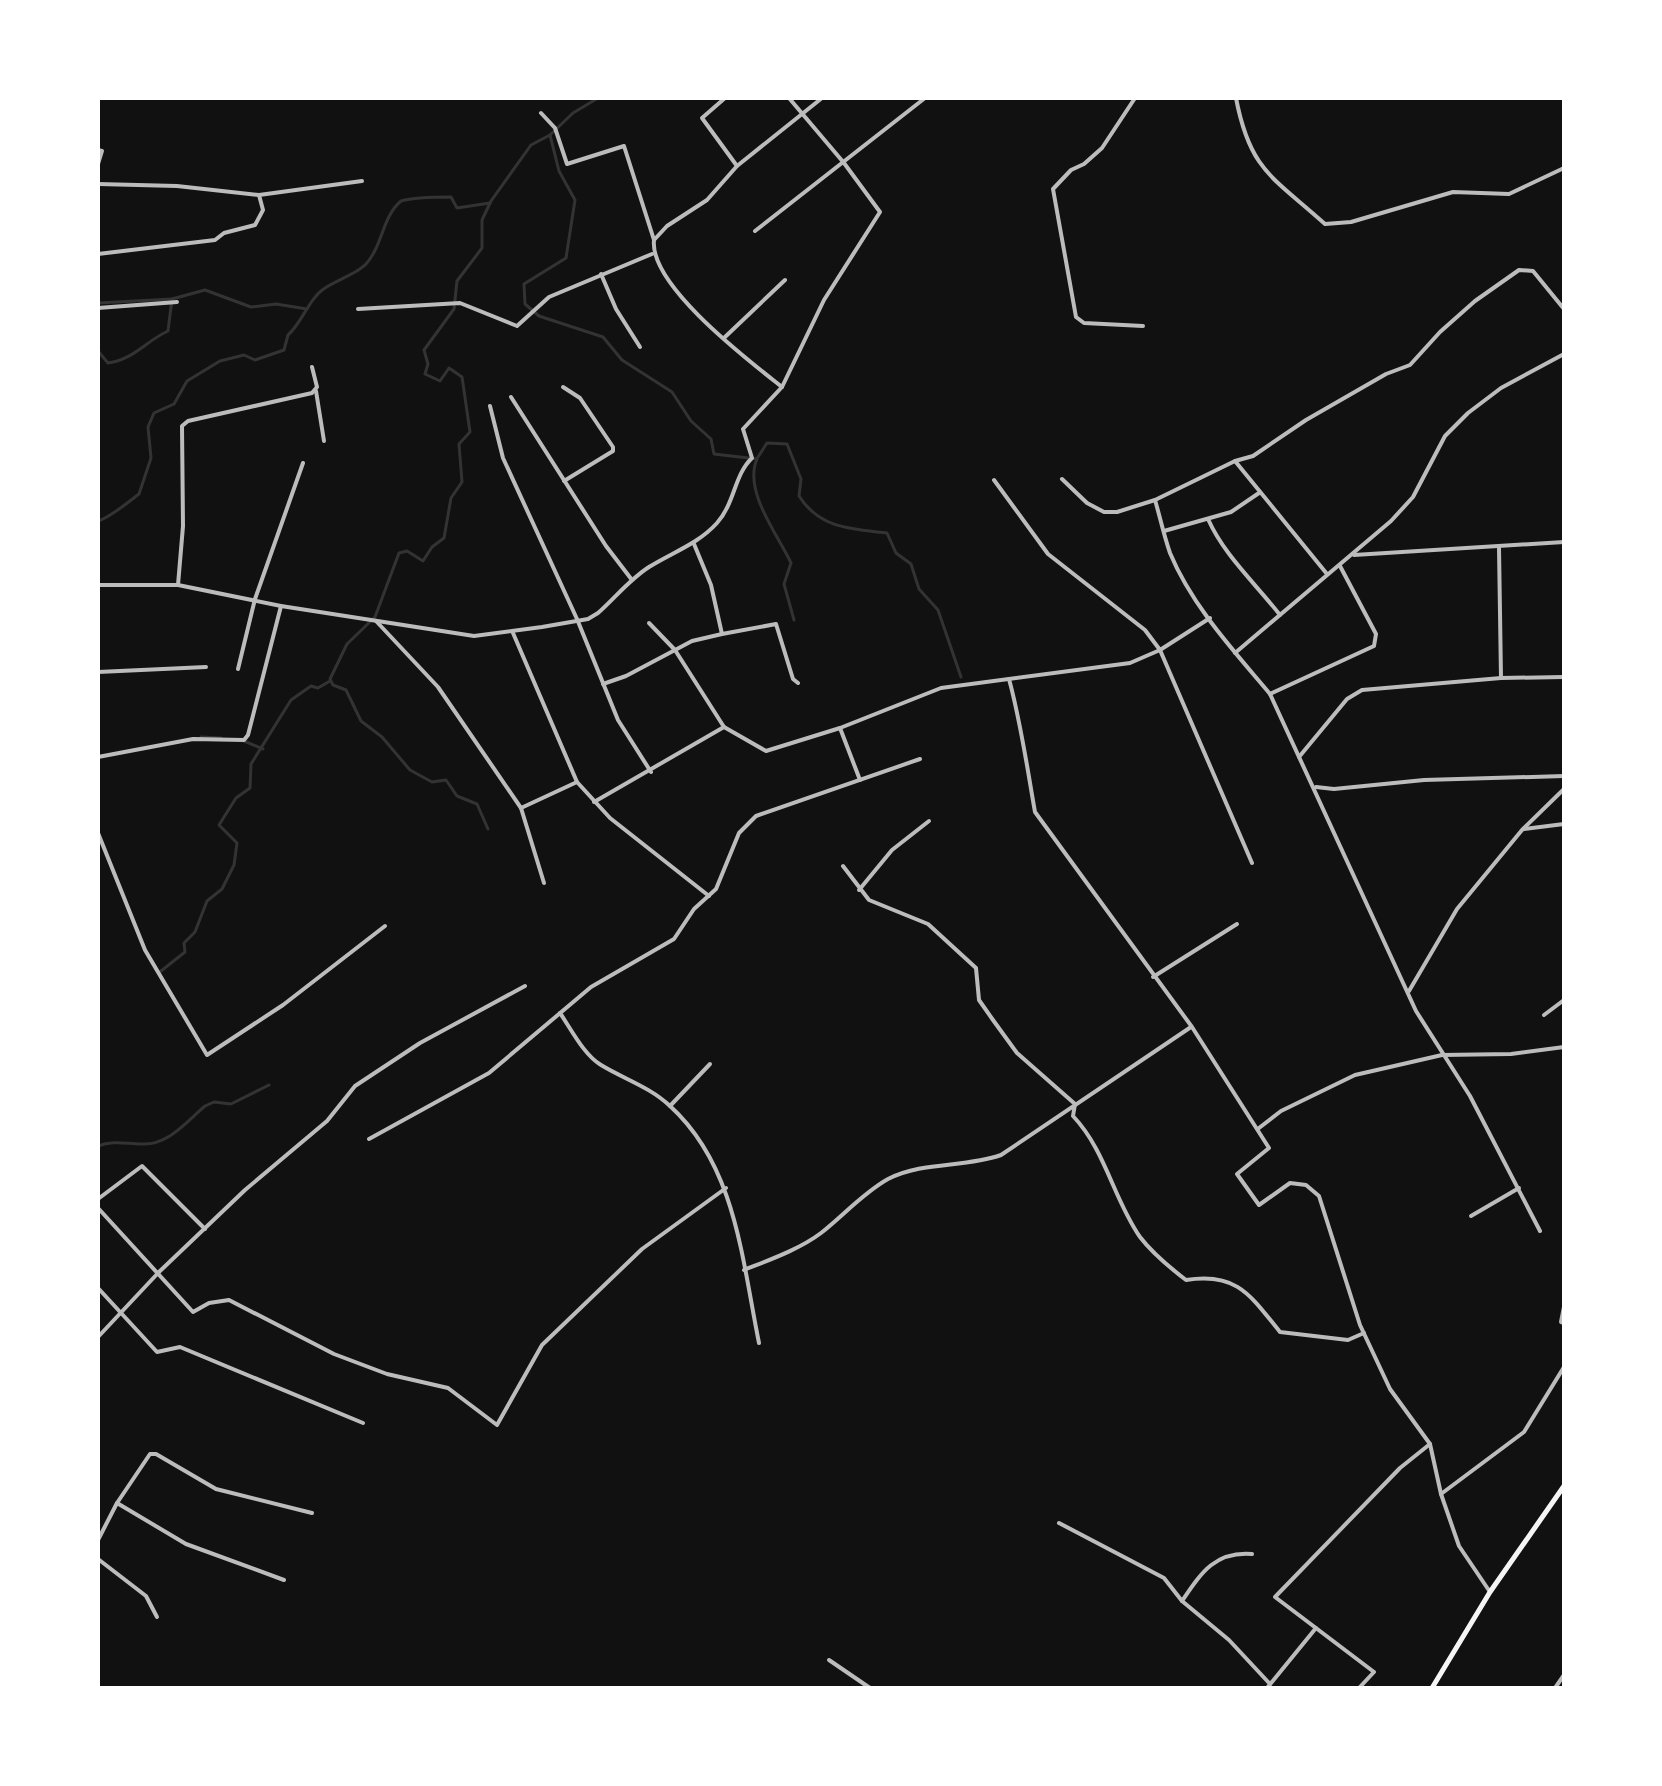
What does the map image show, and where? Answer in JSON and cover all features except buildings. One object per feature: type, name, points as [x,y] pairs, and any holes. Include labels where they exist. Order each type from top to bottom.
[{"type":"main road","points":[[1432,1688],[1490,1592],[1564,1486]]},
{"type":"street","points":[[725,98],[702,118],[737,166]]},
{"type":"street","points":[[98,585],[178,585],[281,606],[474,636],[513,633],[588,619],[598,613],[648,567],[694,544],[722,518],[735,492],[741,468],[752,458],[743,429],[782,387],[824,300],[880,212],[844,163],[789,98]]},
{"type":"street","points":[[654,240],[667,226],[707,200],[737,166],[822,98]]},
{"type":"street","points":[[755,231],[925,98]]},
{"type":"street","points":[[1135,98],[1102,148],[1061,179],[1053,189],[1053,200],[1065,236],[1076,317],[1084,323],[1143,326]]},
{"type":"street","points":[[1236,98],[1242,129],[1257,164],[1325,224],[1337,225],[1453,192],[1509,194],[1564,168]]},
{"type":"street","points":[[541,113],[555,128],[567,164],[624,146],[654,240],[652,254],[676,290],[782,387]]},
{"type":"street","points":[[98,150],[102,151],[98,164]]},
{"type":"street","points":[[98,184],[177,186],[259,195],[362,181]]},
{"type":"street","points":[[98,254],[215,240],[224,233],[255,225],[263,210],[259,195]]},
{"type":"street","points":[[358,309],[460,303],[517,326],[549,297],[652,254]]},
{"type":"street","points":[[1062,479],[1087,503],[1104,512],[1117,512],[1155,500],[1235,461],[1253,456],[1306,420],[1386,374],[1410,365],[1440,332],[1475,301],[1519,270],[1533,271],[1564,309]]},
{"type":"street","points":[[601,274],[616,309],[640,347]]},
{"type":"street","points":[[725,337],[785,280]]},
{"type":"street","points":[[98,308],[177,302]]},
{"type":"street","points":[[1235,653],[1340,566],[1413,497],[1445,436],[1468,413],[1501,388],[1564,354]]},
{"type":"street","points":[[312,367],[324,441]]},
{"type":"street","points":[[563,387],[580,398],[613,447],[613,451],[564,481]]},
{"type":"street","points":[[178,585],[183,526],[182,426],[188,421],[245,406],[316,391]]},
{"type":"street","points":[[511,397],[632,580]]},
{"type":"street","points":[[490,406],[492,425],[506,464],[577,619],[618,720],[651,772]]},
{"type":"street","points":[[1235,461],[1327,574]]},
{"type":"street","points":[[238,669],[255,599],[303,463]]},
{"type":"street","points":[[994,480],[1048,554],[1145,630],[1160,650],[1252,863]]},
{"type":"street","points":[[1164,531],[1231,512],[1259,493]]},
{"type":"street","points":[[1155,500],[1187,586],[1235,653],[1270,694],[1316,787],[1416,1011],[1470,1096],[1540,1231]]},
{"type":"street","points":[[1208,519],[1222,548],[1236,560],[1280,615]]},
{"type":"street","points":[[1352,555],[1564,542]]},
{"type":"street","points":[[694,544],[711,585],[722,634]]},
{"type":"street","points":[[1499,548],[1501,678]]},
{"type":"street","points":[[1270,694],[1374,646],[1376,634],[1340,566]]},
{"type":"street","points":[[98,757],[193,739],[244,740],[248,735],[281,606]]},
{"type":"street","points":[[649,623],[675,650],[724,727],[766,751],[840,728],[941,688],[1130,663],[1160,650],[1210,618]]},
{"type":"street","points":[[375,620],[438,687],[521,808],[544,883]]},
{"type":"street","points":[[603,684],[626,676],[692,641],[776,624],[793,679],[798,683]]},
{"type":"street","points":[[513,633],[577,782],[594,802],[709,896]]},
{"type":"street","points":[[98,672],[206,667]]},
{"type":"street","points":[[1299,757],[1347,699],[1362,690],[1501,678],[1564,679],[1564,671]]},
{"type":"street","points":[[1009,679],[1024,739],[1027,781],[1035,812],[1192,1027],[1259,1128],[1269,1148],[1237,1174],[1259,1205],[1290,1183],[1306,1185],[1319,1196],[1364,1333],[1390,1389],[1430,1444],[1441,1494],[1459,1546],[1490,1592]]},
{"type":"street","points":[[594,802],[651,772],[724,727]]},
{"type":"street","points":[[840,728],[860,780]]},
{"type":"street","points":[[369,1139],[489,1073],[591,987],[674,939],[694,909],[709,896],[726,872],[739,833],[747,823],[763,813],[920,759]]},
{"type":"street","points":[[1316,787],[1474,777],[1564,776]]},
{"type":"street","points":[[521,808],[577,782]]},
{"type":"street","points":[[1409,991],[1457,909],[1522,830],[1564,789]]},
{"type":"street","points":[[859,890],[892,850],[929,821]]},
{"type":"street","points":[[1522,830],[1564,824]]},
{"type":"street","points":[[98,833],[145,950],[207,1055],[283,1005],[385,926]]},
{"type":"street","points":[[843,866],[869,900],[928,924],[962,952],[978,973],[979,1000],[1017,1053],[1075,1104]]},
{"type":"street","points":[[1153,977],[1237,924]]},
{"type":"street","points":[[98,1337],[159,1272],[245,1190],[327,1121],[355,1086],[420,1043],[525,986]]},
{"type":"street","points":[[1544,1015],[1564,1000]]},
{"type":"street","points":[[560,1013],[599,1064],[652,1091],[670,1106],[693,1131],[720,1172],[759,1343]]},
{"type":"street","points":[[744,1270],[818,1235],[888,1179],[911,1169],[965,1164],[1001,1155],[1192,1027]]},
{"type":"street","points":[[1259,1128],[1327,1086],[1355,1075],[1442,1055],[1511,1054],[1564,1047]]},
{"type":"street","points":[[670,1106],[710,1064]]},
{"type":"street","points":[[1075,1104],[1073,1116],[1094,1140],[1138,1234],[1158,1258],[1186,1280],[1214,1275],[1247,1293],[1280,1332],[1348,1340],[1364,1333]]},
{"type":"street","points":[[98,1199],[142,1166],[205,1229]]},
{"type":"street","points":[[98,1208],[193,1312],[209,1303],[229,1300],[334,1354],[387,1374],[448,1388],[497,1425],[542,1345],[642,1249],[726,1188]]},
{"type":"street","points":[[1471,1216],[1519,1188]]},
{"type":"street","points":[[98,1288],[157,1352],[180,1347],[363,1423]]},
{"type":"street","points":[[1564,1307],[1561,1322],[1564,1323]]},
{"type":"street","points":[[1441,1494],[1524,1432],[1564,1367]]},
{"type":"street","points":[[1359,1688],[1374,1672],[1275,1597],[1400,1468],[1430,1444]]},
{"type":"street","points":[[98,1540],[145,1459],[156,1454],[216,1489],[312,1513]]},
{"type":"street","points":[[117,1503],[186,1544],[284,1580]]},
{"type":"street","points":[[1059,1523],[1164,1578],[1182,1601],[1229,1640],[1269,1686],[1316,1628]]},
{"type":"street","points":[[1182,1601],[1213,1561],[1235,1553],[1252,1554]]},
{"type":"street","points":[[98,1559],[146,1596],[157,1617]]},
{"type":"street","points":[[829,1660],[870,1688]]},
{"type":"street","points":[[1555,1688],[1564,1675]]},
{"type":"waterway","points":[[598,98],[573,113],[550,135],[559,171],[575,200],[566,258],[524,284],[525,304],[539,316],[603,337],[622,360],[672,392],[691,421],[711,439],[714,454],[757,459],[754,472],[758,499],[791,563],[784,584],[794,620]]},
{"type":"waterway","points":[[488,829],[477,804],[457,796],[446,780],[432,782],[410,770],[382,737],[361,721],[346,690],[333,685],[330,679],[347,644],[375,617],[399,553],[407,551],[423,561],[432,547],[444,538],[451,498],[462,482],[459,444],[470,432],[462,377],[449,368],[440,381],[425,374],[428,364],[424,350],[454,309],[457,281],[482,248],[482,220],[491,201],[531,145],[550,135]]},
{"type":"waterway","points":[[98,521],[139,494],[151,458],[148,427],[154,413],[174,404],[187,381],[220,361],[244,355],[255,360],[284,350],[288,335],[319,292],[366,264],[390,215],[401,201],[451,197],[457,208],[490,203]]},
{"type":"waterway","points":[[98,351],[108,363],[132,354],[168,331],[172,299],[205,290],[251,307],[276,304],[307,309]]},
{"type":"waterway","points":[[98,303],[172,299]]},
{"type":"waterway","points":[[758,457],[767,443],[787,444],[801,479],[799,496],[807,507],[838,525],[887,533],[896,553],[911,564],[919,589],[938,610],[961,677]]},
{"type":"waterway","points":[[161,971],[185,952],[184,943],[195,932],[207,901],[222,889],[234,865],[237,843],[219,825],[236,798],[250,788],[251,764],[291,700],[311,686],[318,688],[330,681]]},
{"type":"waterway","points":[[201,737],[221,738]]},
{"type":"waterway","points":[[244,741],[263,749]]},
{"type":"waterway","points":[[98,1146],[160,1141],[205,1106],[214,1102],[231,1104],[269,1085]]}]
